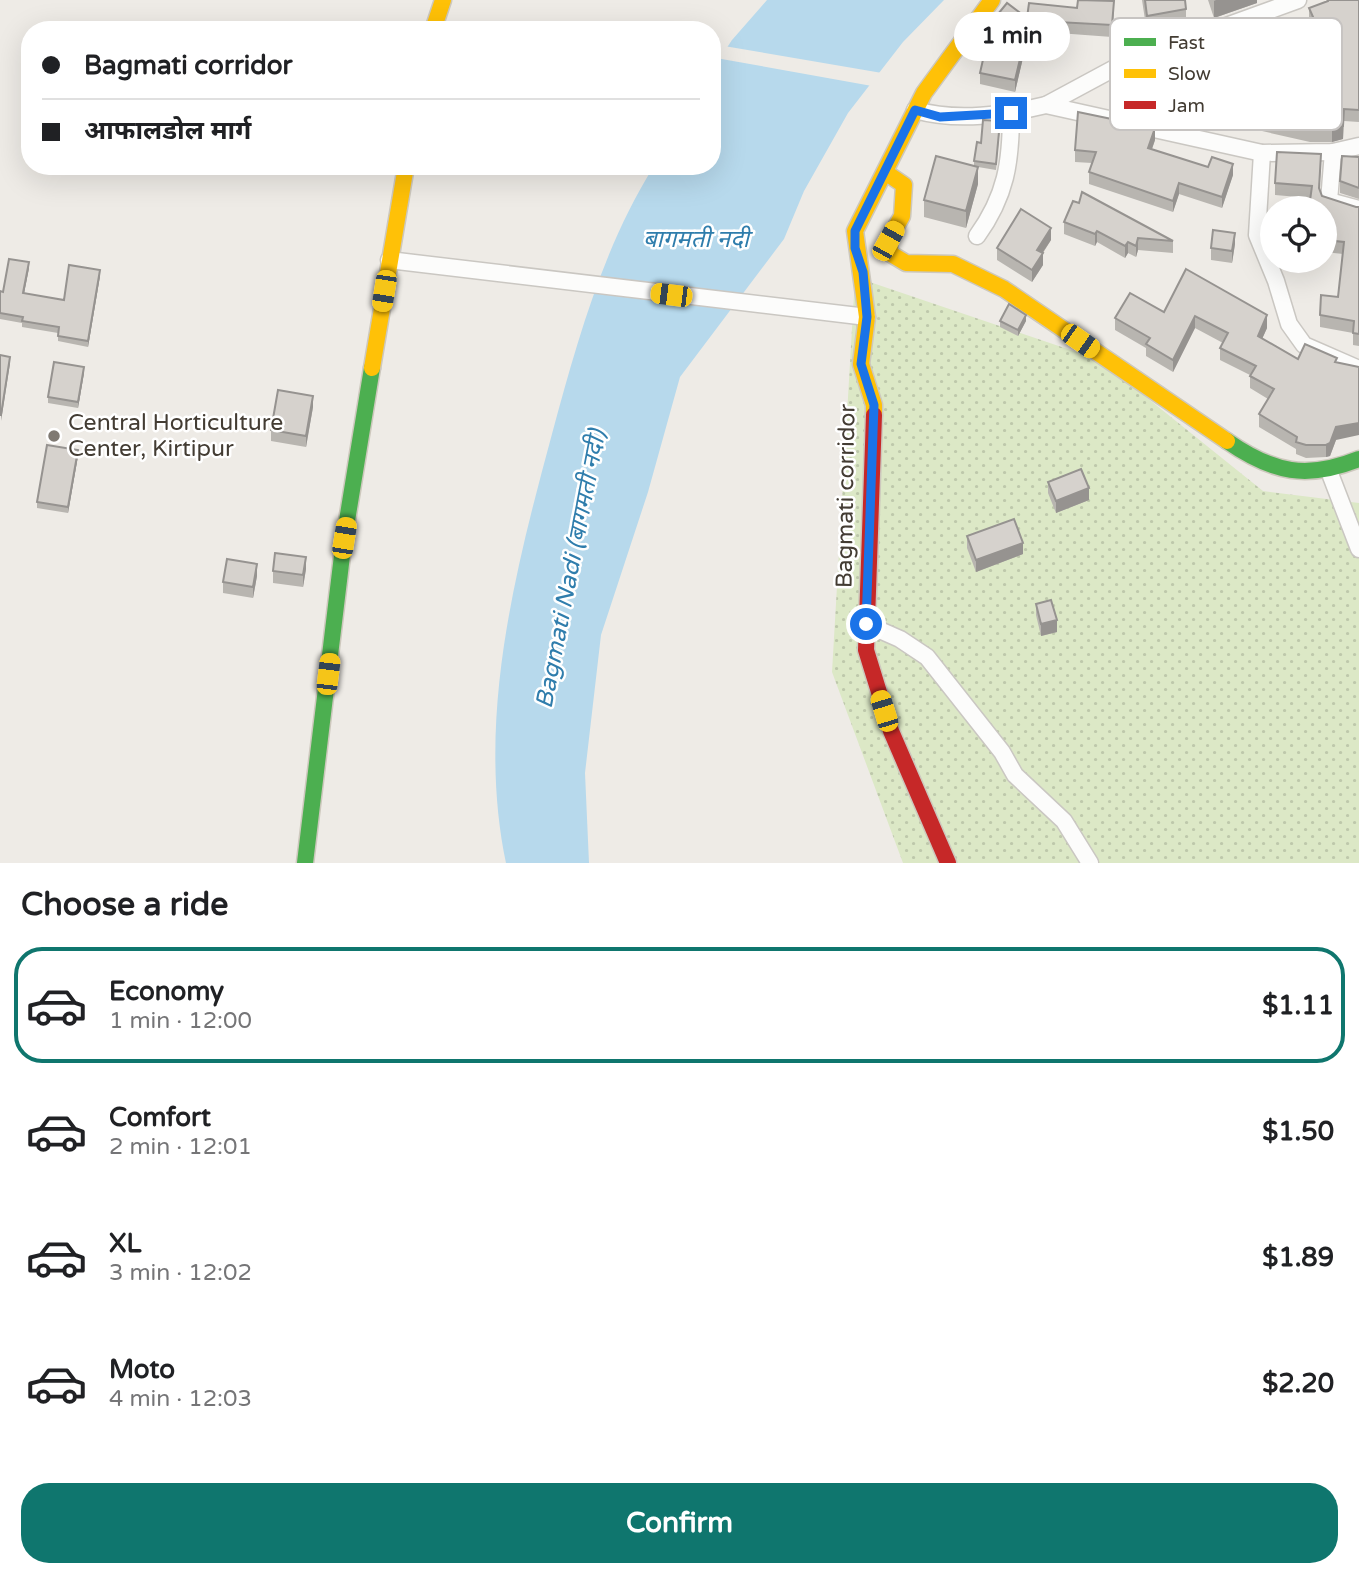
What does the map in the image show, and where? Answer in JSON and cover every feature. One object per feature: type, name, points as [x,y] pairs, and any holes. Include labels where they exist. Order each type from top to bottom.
[{"type":"street","points":[[436,21],[443,0]]},
{"type":"street","name":"Bagmati corridor","points":[[947,863],[891,731],[866,650],[874,405],[861,364],[867,317],[863,272],[855,248],[855,231],[924,93],[992,0]]},
{"type":"street","points":[[1248,18],[1298,0]]},
{"type":"street","points":[[915,110],[940,117],[1011,113],[1046,105],[1110,71]]},
{"type":"street","points":[[1046,105],[1110,119]]},
{"type":"street","points":[[977,236],[996,210],[1006,176],[1011,113]]},
{"type":"street","points":[[1158,130],[1262,153],[1333,152],[1359,146]]},
{"type":"street","points":[[1333,152],[1329,201],[1359,209]]},
{"type":"street","points":[[1262,153],[1257,235],[1276,281],[1289,324],[1304,345],[1359,369]]},
{"type":"street","points":[[885,173],[904,185],[902,216],[888,241],[891,254],[906,263],[953,264],[1004,289],[1246,454],[1294,472],[1329,471],[1359,459]]},
{"type":"street","points":[[305,863],[344,538],[404,175]]},
{"type":"street","points":[[389,260],[451,270],[867,317]]},
{"type":"street","points":[[1329,471],[1359,549]]},
{"type":"street","points":[[866,624],[900,639],[927,657],[1002,752],[1015,775],[1064,821],[1090,863]]},
{"type":"green space","points":[[855,277],[1100,360],[1263,491],[1359,503],[1359,863],[903,863],[832,672]]},
{"type":"water","name":"बागमती नदी","points":[[767,0],[944,0],[903,42],[848,113],[804,191],[784,239],[680,377],[648,492],[601,635],[585,773],[589,863],[506,863],[498,809],[495,755],[504,646],[525,539],[571,365],[606,262],[649,175],[721,175],[721,56]]},
{"type":"pier","points":[[724,46],[882,73],[872,86],[721,59]]},
{"type":"building","points":[[1078,0],[1114,1],[1110,25],[1058,22],[1056,37],[1026,34],[1015,80],[980,73],[989,33],[985,30],[1007,3],[1027,18],[1029,3],[1077,8]]},
{"type":"building","points":[[1145,0],[1185,0],[1186,9],[1147,16]]},
{"type":"building","points":[[1359,0],[1359,110],[1344,109],[1342,126],[1342,18],[1314,18],[1309,8],[1328,1]]},
{"type":"building","points":[[1078,112],[1110,119],[1110,130],[1154,130],[1148,148],[1208,167],[1212,157],[1233,164],[1222,197],[1179,183],[1173,201],[1089,172],[1096,152],[1075,150]]},
{"type":"building","points":[[983,120],[1000,121],[996,164],[974,161],[977,142],[981,143]]},
{"type":"building","points":[[1277,152],[1321,154],[1319,188],[1322,196],[1311,196],[1312,186],[1275,183]]},
{"type":"building","points":[[936,156],[978,167],[966,211],[924,200]]},
{"type":"building","points":[[1342,156],[1359,157],[1359,188],[1340,181]]},
{"type":"building","points":[[1082,192],[1173,241],[1138,238],[1136,246],[1128,242],[1125,246],[1097,231],[1095,234],[1064,222],[1073,201],[1079,203]]},
{"type":"building","points":[[1337,201],[1359,207],[1359,334],[1353,333],[1354,321],[1320,315],[1321,295],[1338,297],[1344,242],[1337,241]]},
{"type":"building","points":[[1021,209],[1051,228],[1037,250],[1043,253],[1032,270],[997,248]]},
{"type":"building","points":[[1213,230],[1235,233],[1232,251],[1211,248]]},
{"type":"building","points":[[9,259],[29,262],[23,293],[64,300],[69,265],[100,270],[88,341],[58,336],[59,327],[22,321],[23,317],[0,313],[0,291],[3,292]]},
{"type":"building","points":[[1186,269],[1267,315],[1258,336],[1298,359],[1305,344],[1337,358],[1335,362],[1359,367],[1359,423],[1336,427],[1330,443],[1326,445],[1296,442],[1297,437],[1259,414],[1274,389],[1250,376],[1256,366],[1220,348],[1228,333],[1195,316],[1173,360],[1146,344],[1150,338],[1115,318],[1130,293],[1164,312]]},
{"type":"building","points":[[1009,304],[1026,315],[1018,330],[1000,321]]},
{"type":"building","points":[[0,355],[10,357],[1,415],[0,415]]},
{"type":"building","points":[[54,362],[84,367],[78,402],[48,397]]},
{"type":"building","points":[[278,390],[313,396],[306,436],[271,430]]},
{"type":"building","points":[[47,445],[78,450],[68,507],[37,502]]},
{"type":"building","points":[[1081,469],[1089,488],[1056,501],[1048,482]]},
{"type":"building","points":[[1014,519],[1023,543],[976,560],[967,536]]},
{"type":"building","points":[[275,553],[306,557],[303,575],[273,571]]},
{"type":"building","points":[[227,559],[257,564],[253,587],[223,582]]},
{"type":"building","points":[[1051,600],[1057,620],[1041,624],[1036,604]]},
{"type":"traffic: fast","points":[[305,863],[344,539],[372,368]]},
{"type":"traffic: fast","points":[[1227,441],[1260,460],[1291,470],[1323,470],[1359,459]]},
{"type":"traffic: slow","points":[[436,21],[443,0]]},
{"type":"traffic: slow","points":[[874,415],[874,405],[861,364],[867,317],[855,231],[924,93],[992,0]]},
{"type":"traffic: slow","points":[[885,172],[904,185],[902,216],[888,241],[891,254],[906,263],[953,264],[1004,289],[1227,441]]},
{"type":"traffic: slow","points":[[372,368],[404,175]]},
{"type":"traffic: jam","points":[[874,415],[866,650],[891,731],[948,863]]},
{"type":"place","name":"Central Horticulture Center, Kirtipur","points":[[54,436]]},
{"type":"route","points":[[866,624],[874,405],[861,364],[867,317],[863,272],[855,248],[855,231],[915,110],[940,117],[1011,113]]},
{"type":"water label","name":"Bagmati Nadi (बागमती नदी)","points":[[571,569]]}]
